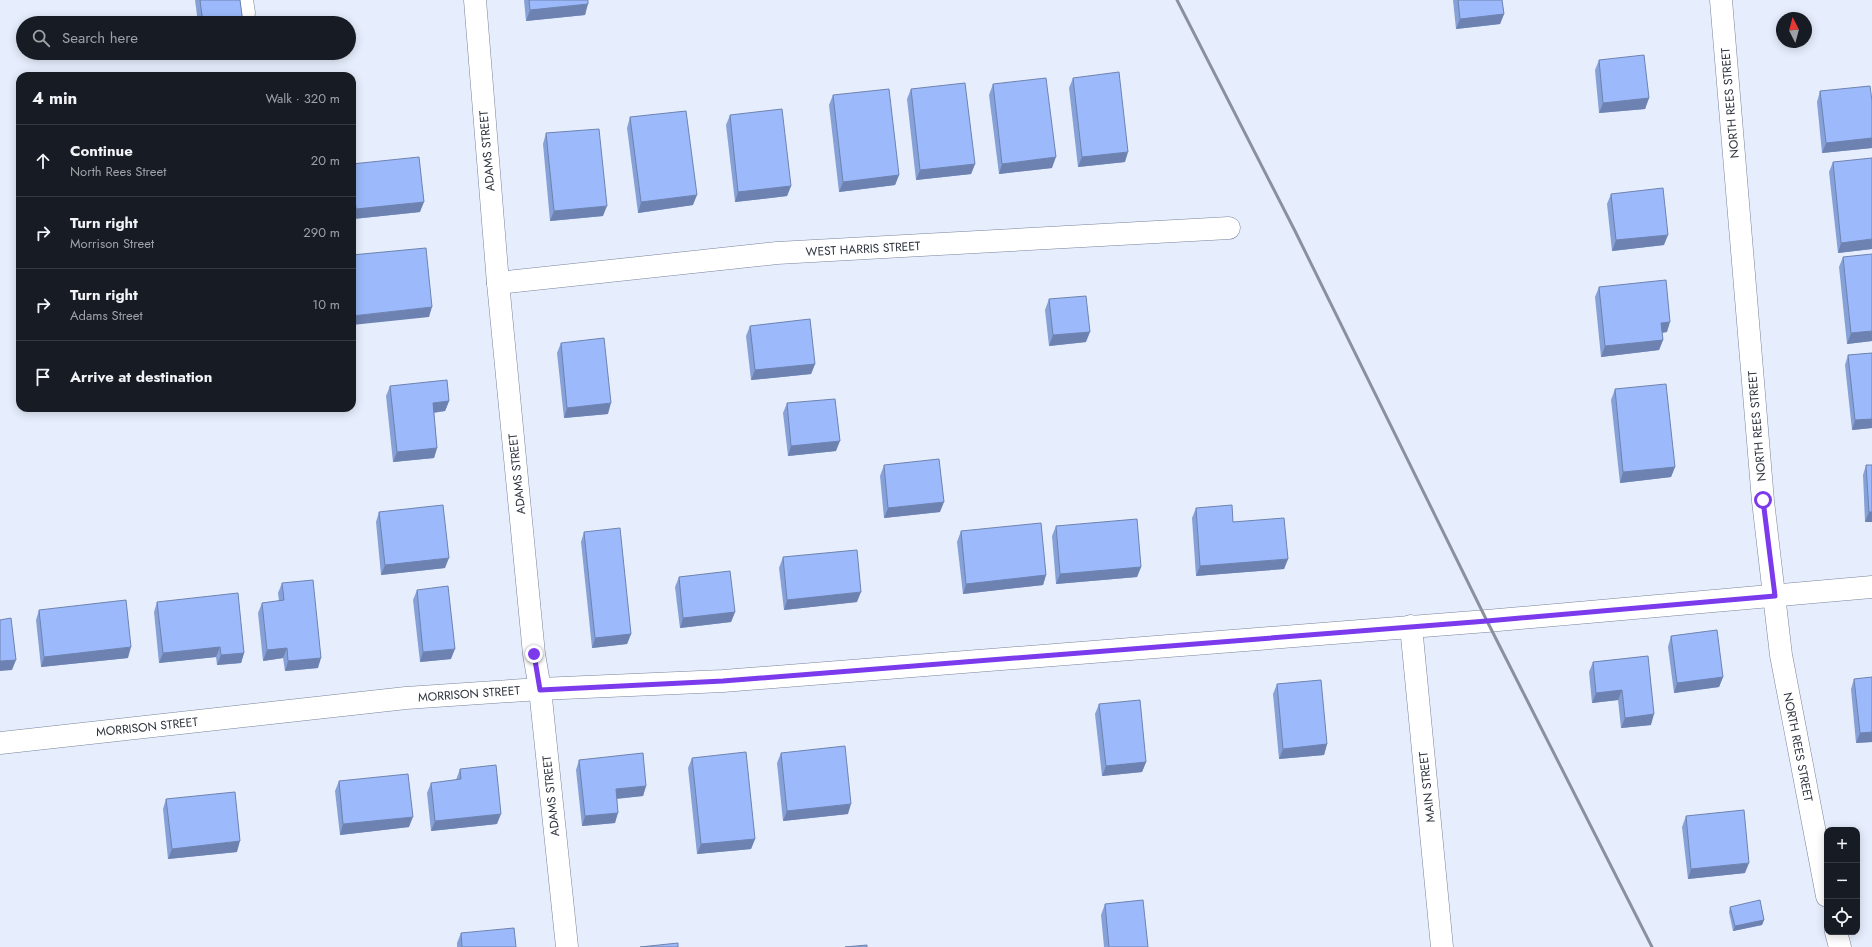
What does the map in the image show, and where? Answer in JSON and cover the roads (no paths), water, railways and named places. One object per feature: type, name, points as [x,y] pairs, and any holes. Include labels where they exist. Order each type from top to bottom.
[{"type":"street","name":"ADAMS STREET","points":[[476,0],[498,283],[534,654],[540,690],[567,947]]},
{"type":"street","name":"NORTH REES STREET","points":[[1721,0],[1762,493],[1781,655],[1824,880]]},
{"type":"street","name":"WEST HARRIS STREET","points":[[498,283],[777,254],[1229,228]]},
{"type":"street","name":"MORRISON STREET","points":[[0,743],[406,698],[723,681],[1411,626],[1872,587]]},
{"type":"street","name":"MAIN STREET","points":[[1411,626],[1442,947]]},
{"type":"street","points":[[1837,935],[1840,947]]},
{"type":"railway","points":[[1177,0],[1295,231],[1487,621],[1652,947]]}]
